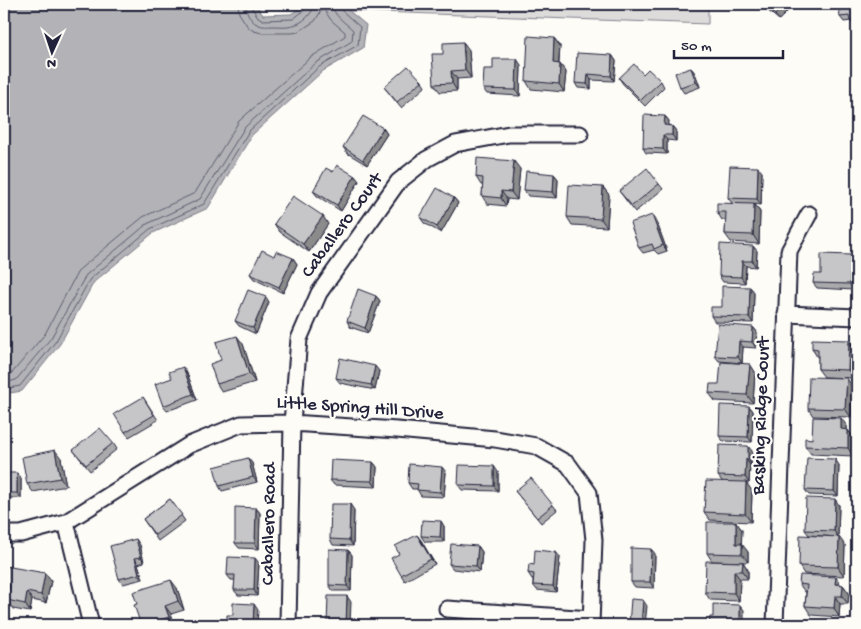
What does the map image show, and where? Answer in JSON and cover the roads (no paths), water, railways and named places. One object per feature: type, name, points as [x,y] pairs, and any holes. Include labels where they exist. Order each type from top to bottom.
[{"type":"street","name":"Caballero Court","points":[[292,423],[299,339],[319,293],[398,182],[427,159],[455,144],[509,134],[580,134]]},
{"type":"street","name":"Basking Ridge Court","points":[[775,625],[789,251],[809,214]]},
{"type":"street","points":[[786,314],[857,317]]},
{"type":"street","name":"Little Spring Hill Drive","points":[[4,534],[21,534],[66,522],[189,445],[241,424],[292,423],[495,439],[536,446],[568,464],[589,493],[594,540],[591,622]]},
{"type":"street","name":"Caballero Road","points":[[288,625],[292,423]]},
{"type":"street","points":[[66,522],[91,625]]},
{"type":"street","points":[[447,609],[591,622]]},
{"type":"water","points":[[4,4],[255,4],[263,15],[291,14],[306,4],[341,4],[366,25],[363,48],[323,71],[252,135],[208,208],[153,233],[94,282],[60,344],[22,391],[4,394]]}]
